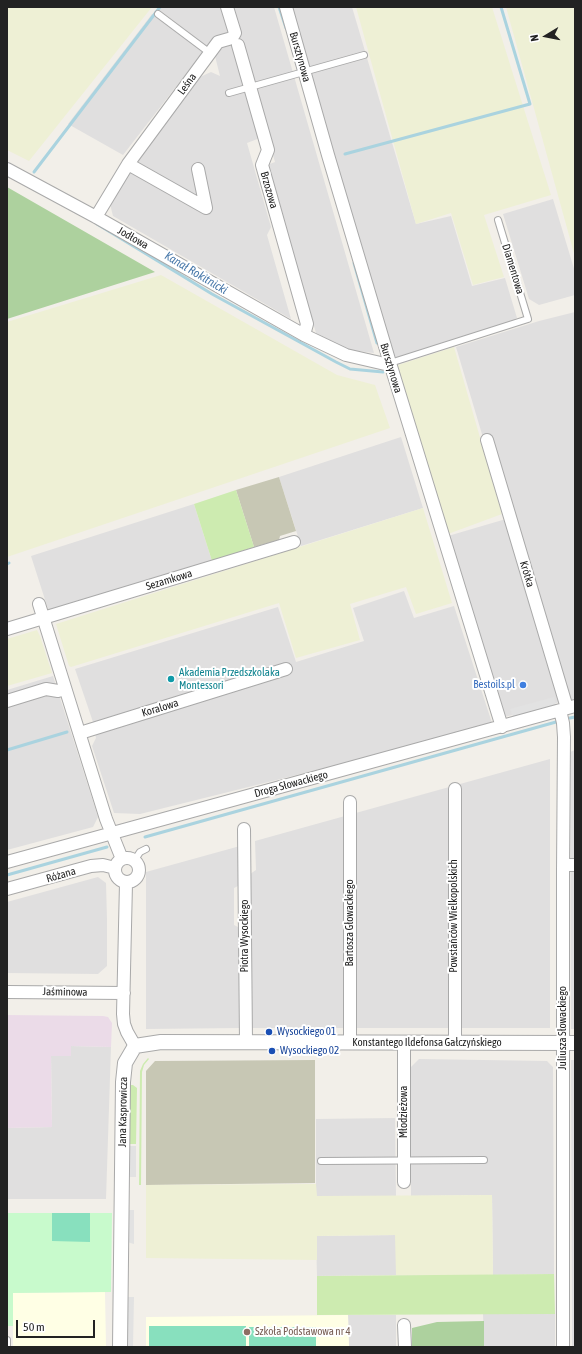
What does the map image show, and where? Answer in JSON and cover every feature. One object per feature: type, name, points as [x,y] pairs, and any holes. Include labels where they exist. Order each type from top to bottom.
[{"type":"street","name":"Leśna","points":[[96,217],[128,164],[218,42],[232,38],[235,33],[227,7]]},
{"type":"street","name":"Bursztynowa","points":[[286,7],[390,363],[502,726]]},
{"type":"street","name":"Brzozowa","points":[[238,45],[268,150],[262,165],[307,324],[304,335]]},
{"type":"street","points":[[128,164],[206,208],[198,169]]},
{"type":"street","name":"Jodłowa","points":[[7,169],[96,217],[304,335],[346,355],[385,364],[390,363]]},
{"type":"street","name":"Krótka","points":[[487,440],[567,708]]},
{"type":"street","name":"Sezamkowa","points":[[7,629],[294,542]]},
{"type":"street","points":[[39,604],[106,819],[123,862],[138,868],[138,876],[133,881],[123,882],[117,878],[114,871],[123,862]]},
{"type":"street","name":"Koralowa","points":[[80,733],[286,669]]},
{"type":"street","points":[[7,701],[46,689],[58,691],[65,689]]},
{"type":"street","name":"Droga Słowackiego","points":[[7,862],[567,708]]},
{"type":"street","name":"Juliusza Słowackiego","points":[[564,1347],[569,1043],[563,864],[569,792],[563,723],[567,708]]},
{"type":"street","name":"Powstańców Wielkopolskich","points":[[455,789],[455,1043]]},
{"type":"street","name":"Bartosza Głowackiego","points":[[350,802],[350,1043]]},
{"type":"street","name":"Piotra Wysockiego","points":[[244,829],[246,1042]]},
{"type":"street","name":"Różana","points":[[7,890],[91,866],[123,862]]},
{"type":"street","points":[[563,864],[575,865]]},
{"type":"street","points":[[126,882],[124,1024],[135,1046]]},
{"type":"street","name":"Jaśminowa","points":[[7,992],[124,993]]},
{"type":"street","name":"Konstantego Ildefonsa Gałczyńskiego","points":[[135,1046],[161,1042],[569,1043]]},
{"type":"street","name":"Młodzieżowa","points":[[404,1042],[404,1182]]},
{"type":"street","name":"Jana Kasprowicza","points":[[120,1347],[123,1082],[125,1063],[135,1046]]},
{"type":"street","points":[[404,1325],[405,1347]]},
{"type":"lane","points":[[158,14],[210,53]]},
{"type":"lane","points":[[229,94],[364,55]]},
{"type":"lane","name":"Diamentowa","points":[[390,363],[528,319],[498,220]]},
{"type":"lane","points":[[123,862],[146,849]]},
{"type":"lane","points":[[321,1161],[484,1160]]},
{"type":"lane","points":[[7,1340],[7,1347]]},
{"type":"shaded area","points":[[7,7],[152,7],[29,161],[7,150]]},
{"type":"shaded area","points":[[222,7],[230,31],[229,35],[209,48],[157,8]]},
{"type":"shaded area","points":[[230,7],[274,7],[374,353],[349,350],[316,333],[267,165],[275,162]]},
{"type":"shaded area","points":[[289,7],[352,7],[416,224],[451,216],[472,286],[505,278],[517,318],[507,324],[392,359]]},
{"type":"shaded area","points":[[356,7],[492,7],[551,195],[484,215],[504,277],[473,285],[451,213],[416,224]]},
{"type":"shaded area","points":[[506,7],[575,7],[575,257]]},
{"type":"shaded area","points":[[152,14],[203,52],[123,155],[68,124]]},
{"type":"shaded area","points":[[232,42],[260,138],[247,143],[271,227],[267,235],[291,319],[113,216],[110,204],[131,167],[200,77],[211,72],[220,76],[214,52],[219,46]]},
{"type":"shaded area","points":[[553,199],[575,272],[575,295],[539,305],[529,299],[503,214]]},
{"type":"shaded area","points":[[161,275],[337,375],[375,385],[390,428],[7,557],[7,322]]},
{"type":"shaded area","points":[[575,312],[575,701],[569,703],[484,441],[456,347],[539,321]]},
{"type":"shaded area","points":[[454,347],[502,514],[448,534],[395,366]]},
{"type":"shaded area","points":[[401,437],[423,508],[301,546],[279,477]]},
{"type":"shaded area","points":[[279,477],[296,531],[280,536],[279,540],[254,547],[236,490]]},
{"type":"shaded area","points":[[194,504],[212,561],[54,610],[48,609],[31,556]]},
{"type":"shaded area","points":[[423,508],[452,603],[416,614],[406,587],[350,604],[360,640],[296,658],[279,603],[71,667],[69,666],[56,624]]},
{"type":"shaded area","points":[[506,519],[560,702],[505,717],[448,536]]},
{"type":"shaded area","points":[[404,591],[414,618],[454,606],[492,723],[401,749],[140,814],[114,813],[92,746],[96,738],[93,722],[75,669],[278,607],[296,662],[364,641],[353,608]]},
{"type":"shaded area","points":[[37,630],[52,673],[7,686],[7,639]]},
{"type":"shaded area","points":[[53,676],[98,817],[93,827],[7,850],[7,690]]},
{"type":"shaded area","points":[[554,697],[556,705],[513,717],[510,709]]},
{"type":"shaded area","points":[[575,750],[575,1029],[571,1029],[570,752]]},
{"type":"shaded area","points":[[550,759],[550,1028],[248,1028],[250,874],[256,870],[255,841]]},
{"type":"shaded area","points":[[240,846],[240,885],[234,888],[234,925],[240,928],[240,1028],[146,1029],[146,872]]},
{"type":"shaded area","points":[[98,877],[106,883],[107,966],[98,974],[7,973],[7,902]]},
{"type":"shaded area","points":[[7,1015],[103,1016],[108,1017],[112,1023],[111,1047],[71,1046],[71,1056],[51,1056],[52,1127],[7,1128]]},
{"type":"shaded area","points":[[71,1046],[111,1047],[106,1199],[7,1199],[7,1128],[52,1127],[51,1056]]},
{"type":"shaded area","points":[[419,1059],[547,1061],[553,1067],[554,1274],[493,1275],[492,1195],[411,1196],[411,1067]]},
{"type":"shaded area","points":[[315,1060],[315,1183],[146,1185],[146,1071],[155,1061]]},
{"type":"shaded area","points":[[571,1060],[575,1060],[575,1347],[572,1347]]},
{"type":"shaded area","points":[[395,1118],[396,1196],[316,1196],[316,1119]]},
{"type":"shaded area","points":[[128,1146],[136,1146],[136,1177],[128,1177]]},
{"type":"shaded area","points":[[316,1184],[317,1196],[492,1195],[493,1275],[396,1275],[395,1235],[317,1236],[317,1260],[146,1258],[146,1185]]},
{"type":"shaded area","points":[[128,1210],[134,1210],[134,1244],[127,1242]]},
{"type":"shaded area","points":[[396,1235],[396,1275],[317,1276],[316,1236]]},
{"type":"shaded area","points":[[105,1292],[106,1347],[13,1347],[13,1293]]},
{"type":"shaded area","points":[[126,1297],[134,1297],[133,1347],[126,1347]]},
{"type":"shaded area","points":[[483,1314],[555,1314],[555,1347],[484,1347]]},
{"type":"shaded area","points":[[348,1315],[396,1315],[396,1347],[349,1347]]},
{"type":"shaded area","name":"Szkoła Podstawowa nr 4","points":[[348,1315],[349,1347],[146,1347],[146,1317]]},
{"type":"green space","points":[[7,187],[155,272],[7,319]]},
{"type":"green space","points":[[236,490],[254,547],[212,561],[194,504]]},
{"type":"green space","points":[[148,1058],[149,1059],[144,1065],[142,1072],[141,1185],[139,1185],[140,1071]]},
{"type":"green space","points":[[129,1085],[133,1085],[137,1088],[136,1144],[128,1144]]},
{"type":"green space","points":[[7,1213],[112,1213],[111,1292],[13,1293],[13,1326],[7,1326]]},
{"type":"green space","points":[[52,1213],[90,1213],[90,1242],[52,1241]]},
{"type":"green space","points":[[554,1274],[555,1314],[317,1315],[317,1276]]},
{"type":"green space","points":[[484,1321],[484,1347],[412,1347],[412,1328],[437,1322]]},
{"type":"green space","points":[[149,1326],[246,1326],[246,1347],[149,1347]]},
{"type":"green space","points":[[249,1327],[316,1327],[316,1347],[249,1347]]},
{"type":"waterway","points":[[34,172],[160,7]]},
{"type":"waterway","points":[[279,7],[286,28]]},
{"type":"waterway","points":[[345,154],[530,104],[501,7]]},
{"type":"waterway","name":"Kanał Rokitnicki","points":[[97,224],[212,294],[336,362],[350,369],[383,372]]},
{"type":"waterway","points":[[354,263],[377,343]]},
{"type":"waterway","points":[[570,718],[575,717]]},
{"type":"waterway","points":[[145,837],[556,722]]},
{"type":"waterway","points":[[7,750],[67,732]]},
{"type":"waterway","points":[[7,875],[107,847]]},
{"type":"place","name":"Akademia Przedszkolaka Montessori","points":[[171,679]]},
{"type":"place","name":"Bestoils.pl","points":[[523,685]]},
{"type":"place","name":"Wysockiego 01","points":[[269,1032]]},
{"type":"place","name":"Wysockiego 02","points":[[272,1051]]},
{"type":"place","name":"Szkoła Podstawowa nr 4","points":[[247,1332]]}]
